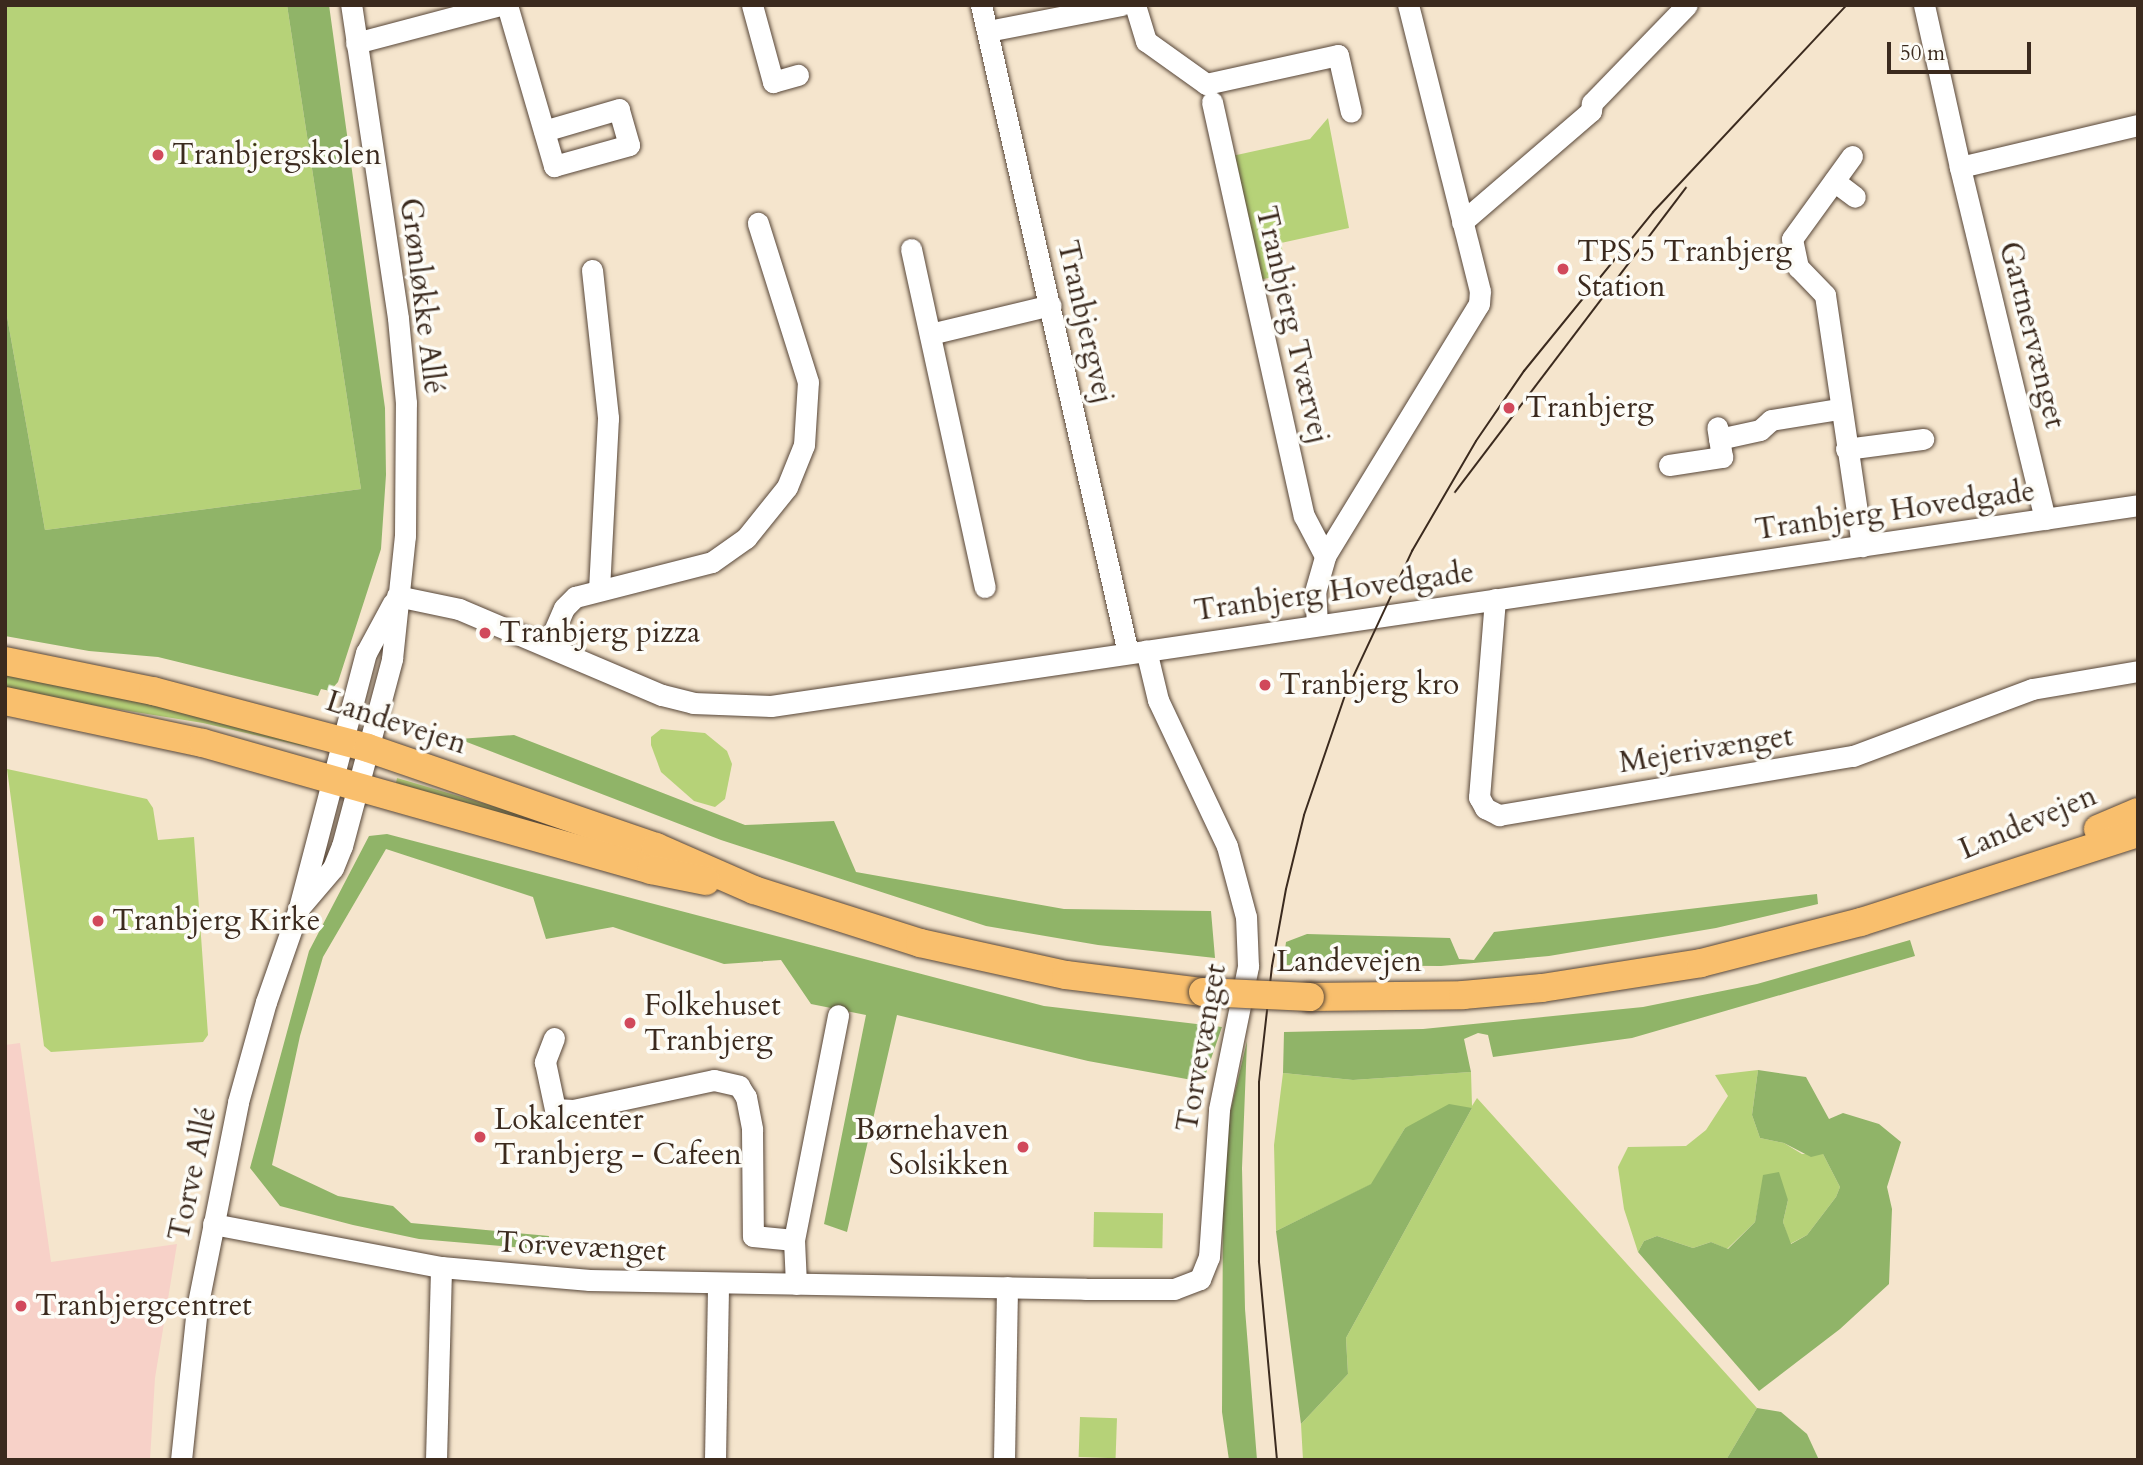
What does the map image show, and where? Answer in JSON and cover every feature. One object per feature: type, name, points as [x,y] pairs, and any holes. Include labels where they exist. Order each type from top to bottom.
[{"type":"main road","name":"Landevejen","points":[[5,661],[153,691],[356,744],[656,847],[754,890]]},
{"type":"main road","name":"Landevejen","points":[[5,701],[202,743],[651,870],[754,890],[993,961],[1203,992],[1310,997],[1463,995],[1624,976],[1782,944],[2138,833]]},
{"type":"main road","name":"Landevejen","points":[[1944,895],[2138,812]]},
{"type":"street","name":"Grønløkke Allé","points":[[345,782],[356,744],[392,659],[405,536],[406,403],[398,318],[351,5]]},
{"type":"street","points":[[356,43],[500,5]]},
{"type":"street","points":[[507,5],[544,131]]},
{"type":"street","points":[[752,5],[773,82],[798,75]]},
{"type":"street","name":"Tranbjergvej","points":[[981,5],[1051,305],[1137,652]]},
{"type":"street","points":[[988,31],[1122,5]]},
{"type":"street","points":[[1135,5],[1146,41],[1206,84],[1338,55],[1351,112]]},
{"type":"street","points":[[1317,625],[1315,592],[1325,556],[1479,304],[1462,222],[1408,5]]},
{"type":"street","points":[[1462,222],[1583,119],[1592,103],[1687,5]]},
{"type":"street","name":"Gartnervænget","points":[[1924,5],[2045,519]]},
{"type":"street","name":"Tranbjerg Tværvej","points":[[1212,102],[1304,516],[1325,556]]},
{"type":"street","points":[[1960,167],[2138,125]]},
{"type":"street","points":[[1852,156],[1792,239],[1798,267],[1825,295],[1839,409],[1862,547]]},
{"type":"street","points":[[1834,181],[1855,197]]},
{"type":"street","points":[[548,645],[564,608],[575,597],[599,588],[693,569],[730,552],[766,517],[797,465],[808,426],[808,382],[758,223]]},
{"type":"street","points":[[911,249],[985,587]]},
{"type":"street","points":[[592,270],[608,418],[599,588]]},
{"type":"street","points":[[930,334],[1051,305]]},
{"type":"street","points":[[1669,465],[1722,457],[1718,432],[1760,430],[1771,420],[1839,409]]},
{"type":"street","points":[[1846,449],[1923,439]]},
{"type":"street","name":"Tranbjerg Hovedgade","points":[[397,596],[459,609],[662,695],[726,706],[771,706],[2138,505]]},
{"type":"street","name":"Mejerivænget","points":[[1496,599],[1479,797],[1485,808],[1499,815],[1853,756],[2032,689],[2138,671]]},
{"type":"street","name":"Torvevænget","points":[[213,1224],[441,1267],[589,1280],[1174,1289],[1200,1279],[1209,1257],[1219,1109],[1248,965],[1246,917],[1227,846],[1137,652]]},
{"type":"street","name":"Torve Allé","points":[[181,1460],[197,1308],[238,1102],[266,1002],[345,782]]},
{"type":"street","points":[[796,1284],[794,1240],[838,1016]]},
{"type":"street","points":[[554,1038],[545,1062],[555,1108],[573,1110],[714,1080],[739,1086],[746,1097],[752,1129],[752,1236],[794,1240]]},
{"type":"street","points":[[436,1460],[441,1267]]},
{"type":"street","points":[[715,1460],[718,1283]]},
{"type":"street","points":[[1004,1460],[1007,1287]]},
{"type":"shaded area","points":[[20,1043],[51,1262],[177,1244],[155,1378],[150,1460],[5,1460],[5,1045]]},
{"type":"green space","name":"Tranbjergskolen","points":[[5,5],[287,5],[361,489],[45,530],[5,305]]},
{"type":"green space","points":[[287,5],[329,5],[385,408],[386,475],[381,549],[338,682],[330,691],[321,689],[318,696],[158,657],[89,651],[5,636],[5,305],[45,530],[361,489]]},
{"type":"green space","points":[[1328,118],[1349,228],[1281,243],[1287,274],[1259,280],[1232,156],[1310,139]]},
{"type":"green space","points":[[5,673],[308,741],[307,747],[203,723],[5,691]]},
{"type":"green space","points":[[661,729],[705,733],[727,751],[732,764],[725,799],[715,807],[694,801],[661,772],[651,745],[651,737]]},
{"type":"green space","points":[[514,735],[745,825],[834,821],[856,872],[1064,909],[1211,911],[1215,958],[1098,945],[986,926],[721,840],[459,739]]},
{"type":"green space","points":[[7,769],[147,799],[153,808],[158,840],[194,837],[208,1035],[203,1042],[51,1052],[44,1046]]},
{"type":"green space","points":[[397,778],[523,815],[653,856],[396,783]]},
{"type":"green space","points":[[387,834],[1044,1006],[1222,1027],[1203,1082],[1088,1061],[897,1015],[847,1232],[824,1224],[866,1015],[811,1004],[781,960],[724,964],[613,927],[546,939],[533,897],[386,849],[323,957],[300,1036],[272,1165],[338,1196],[393,1206],[411,1223],[549,1236],[548,1250],[419,1239],[353,1225],[280,1206],[250,1168],[309,951],[369,836]]},
{"type":"green space","points":[[1817,894],[1818,904],[1716,928],[1549,956],[1441,966],[1283,965],[1286,942],[1307,934],[1450,938],[1459,959],[1474,960],[1494,932]]},
{"type":"green space","points":[[1910,940],[1915,956],[1632,1038],[1493,1057],[1488,1035],[1478,1033],[1464,1039],[1471,1072],[1353,1080],[1283,1073],[1284,1032],[1423,1029],[1643,1007],[1757,984]]},
{"type":"green space","points":[[1247,1041],[1242,1168],[1245,1309],[1257,1460],[1229,1460],[1222,1412],[1223,1201],[1230,1113]]},
{"type":"green space","points":[[1758,1070],[1752,1115],[1760,1138],[1784,1143],[1802,1154],[1823,1154],[1840,1187],[1836,1197],[1807,1235],[1790,1244],[1783,1222],[1788,1200],[1764,1175],[1755,1222],[1727,1249],[1711,1242],[1693,1248],[1657,1236],[1644,1241],[1638,1252],[1624,1209],[1618,1167],[1628,1147],[1686,1146],[1706,1130],[1728,1096],[1715,1075]]},
{"type":"green space","points":[[1758,1070],[1806,1077],[1829,1119],[1843,1113],[1879,1124],[1901,1142],[1887,1187],[1892,1209],[1889,1284],[1840,1329],[1759,1391],[1638,1252],[1644,1241],[1657,1236],[1693,1248],[1711,1242],[1728,1249],[1755,1222],[1763,1175],[1779,1172],[1788,1200],[1783,1222],[1791,1244],[1807,1235],[1836,1197],[1840,1187],[1823,1154],[1811,1157],[1784,1143],[1760,1138],[1752,1115]]},
{"type":"green space","points":[[1471,1072],[1472,1106],[1477,1098],[1757,1408],[1726,1460],[1303,1460],[1301,1424],[1348,1374],[1346,1338],[1472,1108],[1405,1128],[1372,1184],[1276,1231],[1274,1145],[1283,1073],[1353,1080]]},
{"type":"green space","points":[[1449,1104],[1472,1108],[1346,1338],[1348,1374],[1301,1424],[1276,1231],[1371,1184],[1405,1128]]},
{"type":"green space","points":[[1094,1212],[1163,1213],[1162,1248],[1093,1247]]},
{"type":"green space","points":[[1757,1408],[1781,1412],[1807,1434],[1819,1460],[1726,1460]]},
{"type":"green space","points":[[1080,1417],[1117,1418],[1116,1458],[1079,1457]]},
{"type":"tram line","points":[[1277,1460],[1259,1261],[1259,1082],[1272,966],[1286,889],[1304,815],[1346,692],[1412,551],[1476,441],[1524,371],[1653,212],[1847,5]]},
{"type":"tram line","points":[[1455,492],[1686,188]]},
{"type":"place","name":"Tranbjergskolen","points":[[158,155]]},
{"type":"place","name":"TPS 5 Tranbjerg Station","points":[[1563,269]]},
{"type":"place","name":"Tranbjerg","points":[[1509,408]]},
{"type":"place","name":"Tranbjerg pizza","points":[[485,633]]},
{"type":"place","name":"Tranbjerg kro","points":[[1265,685]]},
{"type":"place","name":"Tranbjerg Kirke","points":[[98,921]]},
{"type":"place","name":"Folkehuset Tranbjerg","points":[[630,1023]]},
{"type":"place","name":"Lokalcenter Tranbjerg - Cafeen","points":[[480,1137]]},
{"type":"place","name":"Børnehaven Solsikken","points":[[1023,1147]]},
{"type":"place","name":"Tranbjergcentret","points":[[21,1306]]}]
